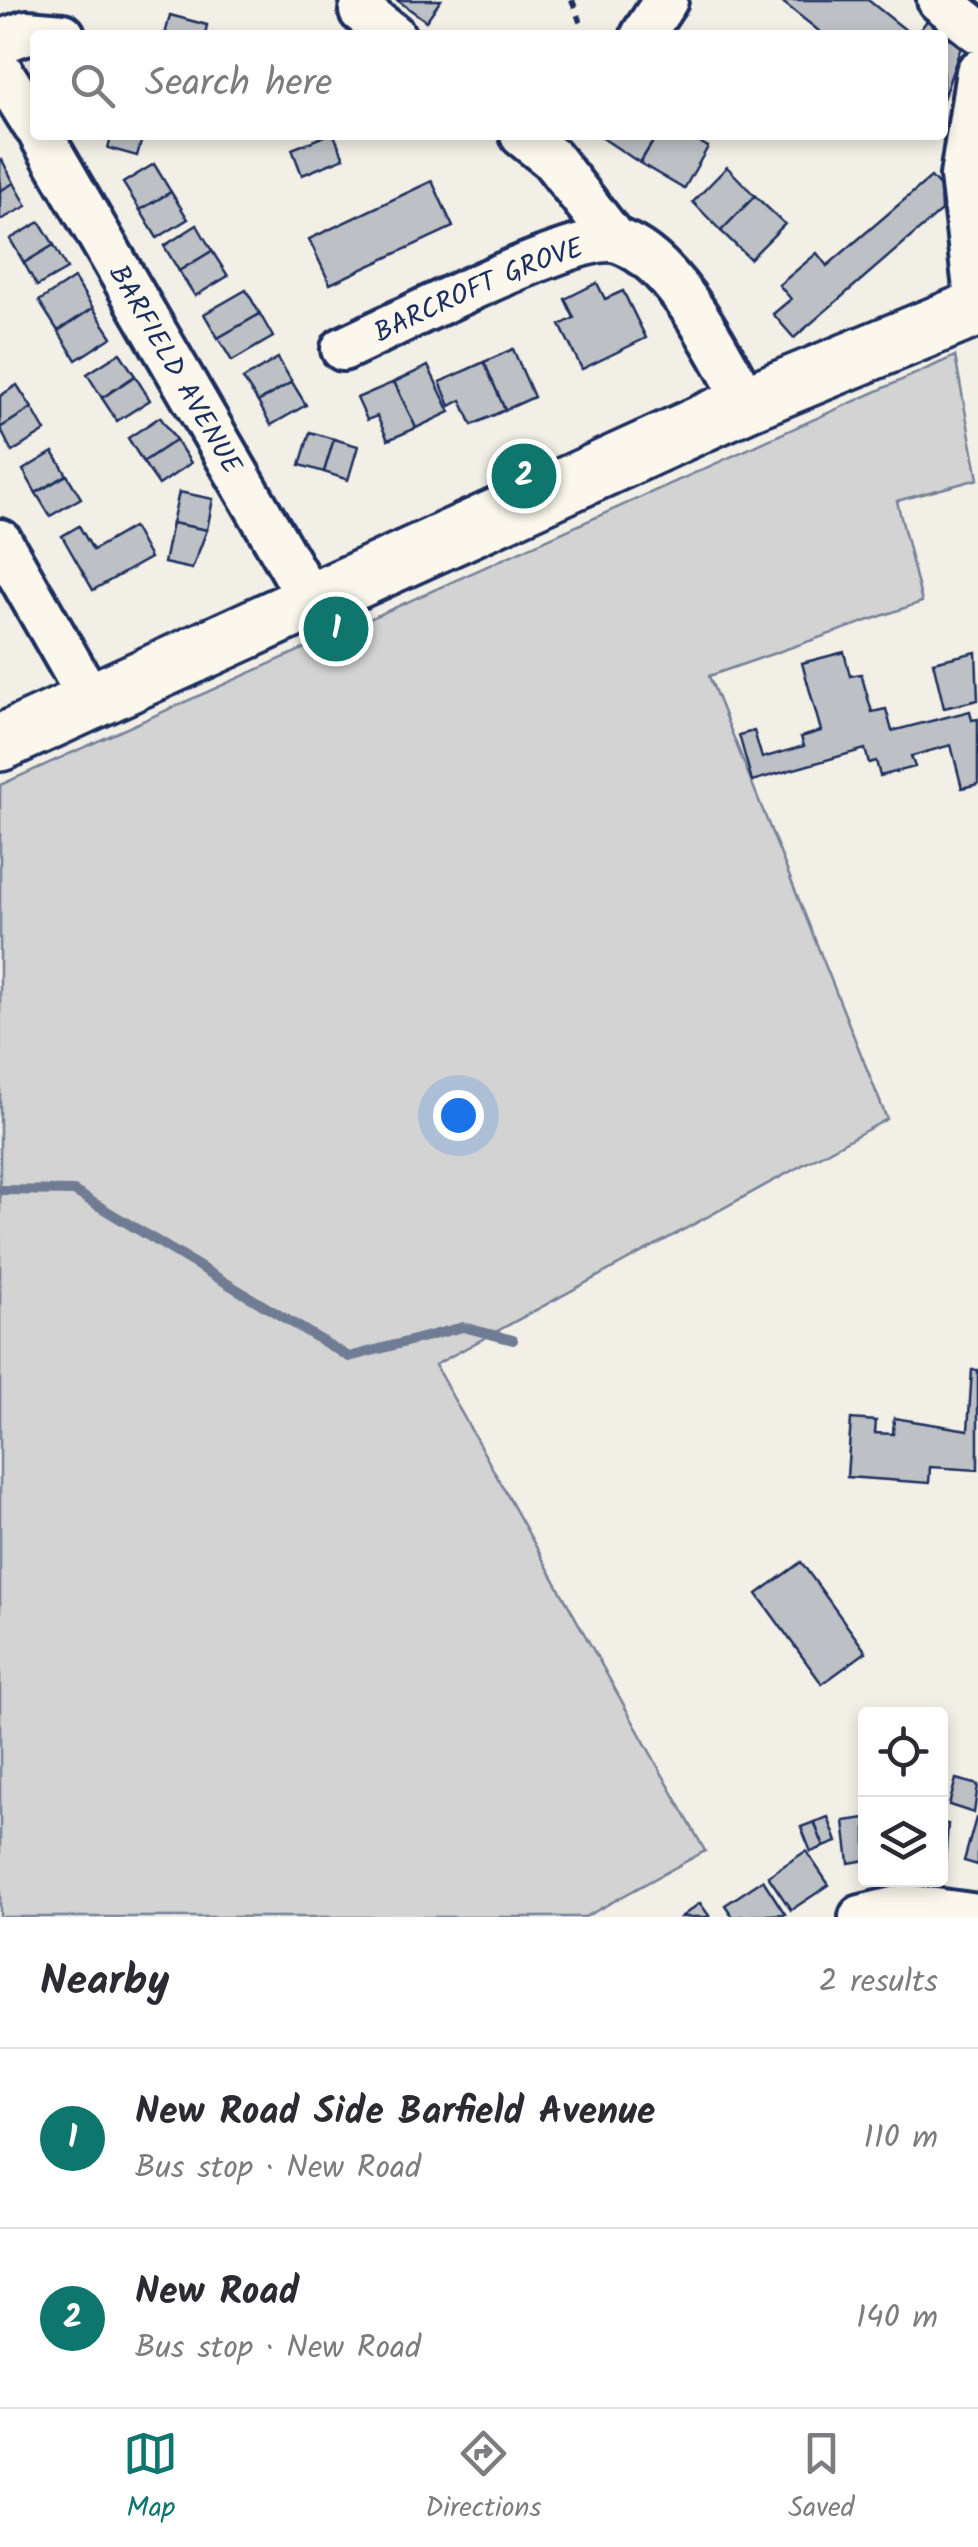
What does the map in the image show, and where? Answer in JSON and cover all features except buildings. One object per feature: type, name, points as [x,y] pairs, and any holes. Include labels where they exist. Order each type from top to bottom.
[{"type":"main road","points":[[0,743],[747,403],[978,311]]},
{"type":"street","points":[[646,30],[666,0]]},
{"type":"street","points":[[939,0],[978,32]]},
{"type":"street","points":[[0,42],[30,32]]},
{"type":"street","name":"BARFIELD AVENUE","points":[[0,70],[30,116]]},
{"type":"street","points":[[978,72],[962,176],[978,311]]},
{"type":"street","name":"BARFIELD AVENUE","points":[[45,140],[312,602]]},
{"type":"street","name":"BARCROFT GROVE","points":[[549,143],[614,240]]},
{"type":"street","name":"BARCROFT GROVE","points":[[343,348],[568,247],[614,240],[627,244],[674,284],[696,312],[747,403]]},
{"type":"street","points":[[0,541],[92,702]]},
{"type":"street","points":[[860,1917],[906,1906],[978,1916]]},
{"type":"path","points":[[572,0],[582,30]]},
{"type":"shaded area","points":[[955,356],[978,479],[897,501],[922,602],[709,676],[887,1119],[435,1365],[705,1851],[585,1917],[0,1917],[0,785]]},
{"type":"waterway","points":[[0,1190],[74,1191],[349,1357],[463,1327],[513,1340]]},
{"type":"place","name":"New Road","points":[[524,476]]},
{"type":"place","name":"New Road Side Barfield Avenue","points":[[336,629]]}]
